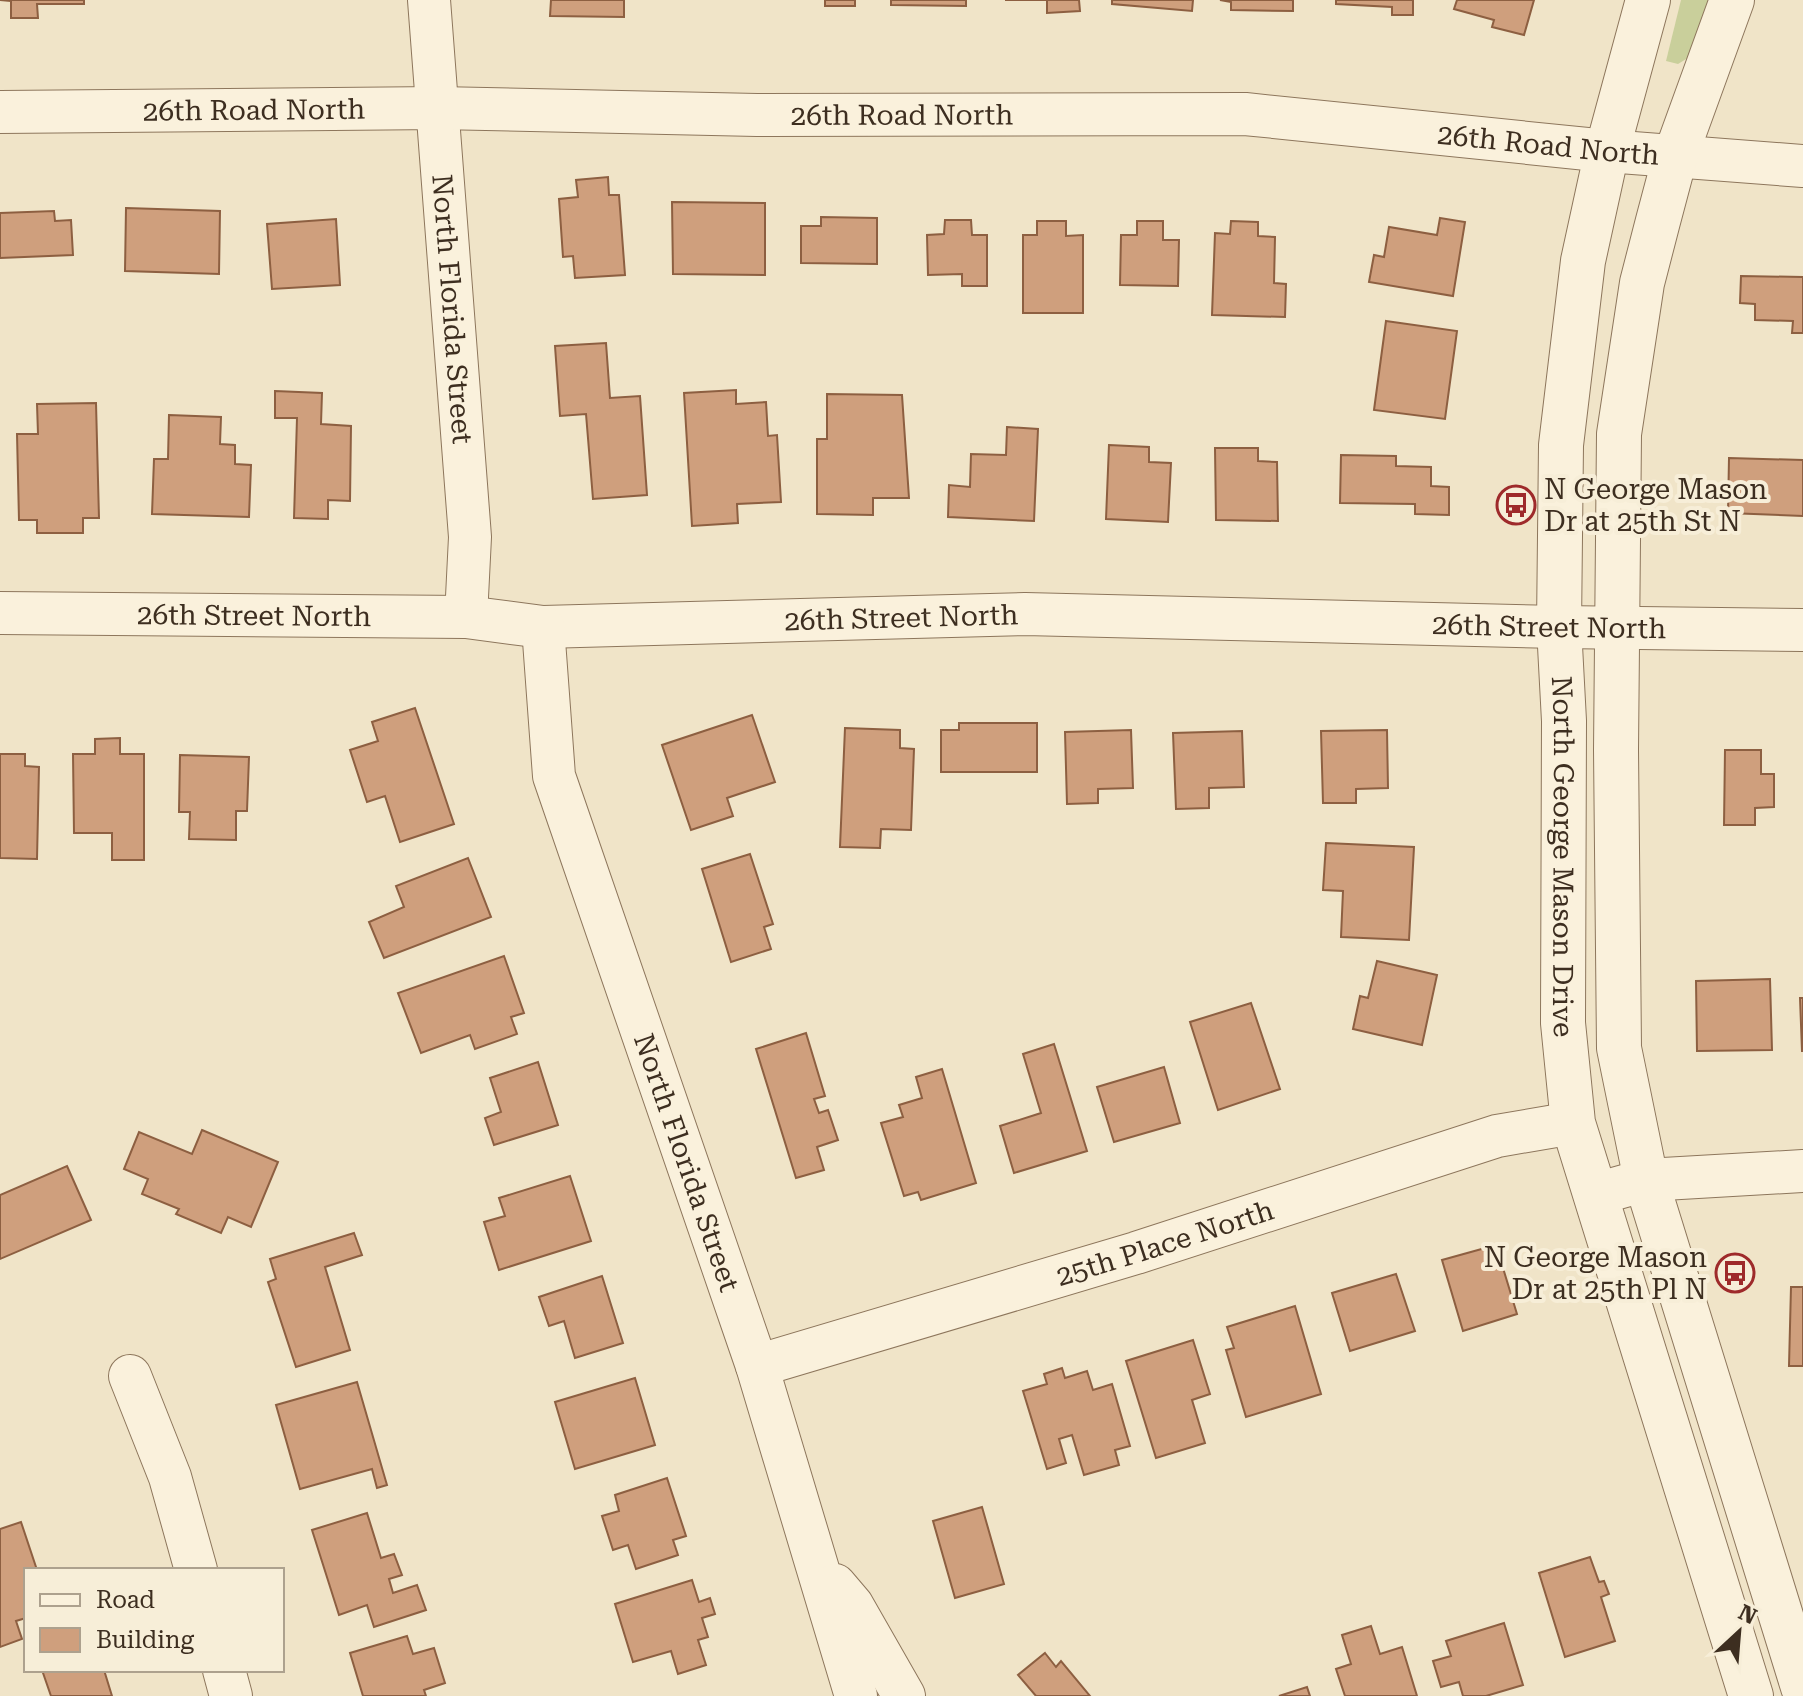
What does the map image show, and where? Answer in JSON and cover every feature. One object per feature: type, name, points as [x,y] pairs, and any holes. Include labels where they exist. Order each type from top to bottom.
[{"type":"street","name":"North Florida Street","points":[[429,0],[470,537],[466,617]]},
{"type":"street","name":"North George Mason Drive","points":[[1648,0],[1607,151],[1583,261],[1561,445],[1559,627],[1564,721],[1563,1023],[1573,1123],[1751,1696]]},
{"type":"street","name":"North George Mason Drive","points":[[1732,0],[1675,157],[1642,283],[1619,434],[1616,561],[1619,627],[1616,750],[1619,1048],[1646,1180],[1803,1687]]},
{"type":"street","name":"26th Road North","points":[[0,112],[438,108],[757,115],[1245,114],[1607,151],[1803,166]]},
{"type":"street","name":"26th Street North","points":[[0,613],[466,617],[543,627],[1025,614],[1803,630]]},
{"type":"street","name":"North Florida Street","points":[[543,627],[554,776],[757,1366],[854,1696]]},
{"type":"street","name":"25th Place North","points":[[757,1366],[1136,1253],[1497,1136],[1573,1123]]},
{"type":"street","points":[[1596,1194],[1646,1180],[1803,1171]]},
{"type":"street","points":[[130,1376],[170,1477],[195,1568]]},
{"type":"street","points":[[815,1563],[852,1605],[904,1696]]},
{"type":"street","points":[[225,1672],[231,1696]]},
{"type":"green space","points":[[1681,0],[1711,0],[1691,56],[1678,64],[1666,61]]},
{"type":"building","points":[[0,0],[84,0],[84,4],[37,4],[38,18],[11,18],[11,1]]},
{"type":"building","points":[[551,0],[624,0],[624,17],[550,16]]},
{"type":"building","points":[[825,0],[855,0],[855,6],[825,6]]},
{"type":"building","points":[[891,0],[966,0],[966,6],[891,5]]},
{"type":"building","points":[[1047,0],[1079,0],[1080,11],[1047,13]]},
{"type":"building","points":[[1112,0],[1193,0],[1192,11],[1112,4]]},
{"type":"building","points":[[1220,0],[1293,0],[1293,11],[1231,10],[1231,2]]},
{"type":"building","points":[[1336,0],[1413,0],[1413,15],[1392,15],[1392,7],[1336,4]]},
{"type":"building","points":[[1457,0],[1534,0],[1524,35],[1492,27],[1494,20],[1454,9]]},
{"type":"building","points":[[608,177],[609,195],[619,195],[625,275],[575,278],[573,256],[563,257],[559,199],[578,197],[576,180]]},
{"type":"building","points":[[672,202],[765,203],[765,275],[673,274]]},
{"type":"building","points":[[126,208],[220,211],[219,274],[125,271]]},
{"type":"building","points":[[54,211],[55,221],[71,220],[73,255],[0,258],[0,213]]},
{"type":"building","points":[[821,217],[877,218],[877,264],[801,263],[801,226],[821,226]]},
{"type":"building","points":[[1440,218],[1465,222],[1453,296],[1369,282],[1374,255],[1384,257],[1389,227],[1437,235]]},
{"type":"building","points":[[336,219],[340,285],[272,289],[267,224]]},
{"type":"building","points":[[945,220],[971,220],[972,235],[987,235],[987,286],[962,286],[962,274],[928,275],[927,235],[944,234]]},
{"type":"building","points":[[1037,221],[1066,221],[1066,236],[1083,235],[1083,313],[1023,313],[1023,235],[1037,235]]},
{"type":"building","points":[[1137,221],[1163,221],[1163,240],[1179,240],[1178,286],[1120,285],[1121,235],[1137,235]]},
{"type":"building","points":[[1231,221],[1258,222],[1258,236],[1275,237],[1274,283],[1286,284],[1285,317],[1212,315],[1215,233],[1230,234]]},
{"type":"building","points":[[1741,276],[1803,277],[1803,333],[1792,333],[1793,321],[1755,320],[1755,304],[1740,303]]},
{"type":"building","points":[[1386,321],[1457,331],[1445,419],[1374,410]]},
{"type":"building","points":[[606,343],[610,398],[640,396],[647,495],[593,499],[586,414],[560,416],[555,346]]},
{"type":"building","points":[[736,390],[736,404],[766,402],[768,436],[777,435],[781,502],[737,504],[738,523],[692,526],[684,393]]},
{"type":"building","points":[[275,391],[322,393],[321,424],[351,426],[350,501],[328,500],[328,519],[294,518],[297,418],[275,418]]},
{"type":"building","points":[[827,394],[902,395],[909,498],[873,498],[873,515],[817,514],[817,439],[827,439]]},
{"type":"building","points":[[96,403],[99,518],[83,518],[83,533],[37,533],[37,520],[19,520],[17,434],[38,434],[37,404]]},
{"type":"building","points":[[169,415],[221,417],[220,444],[235,445],[235,464],[251,465],[249,517],[152,514],[154,459],[168,459]]},
{"type":"building","points":[[1007,427],[1038,429],[1034,521],[948,517],[949,485],[970,487],[971,454],[1006,455]]},
{"type":"building","points":[[1109,445],[1149,447],[1149,462],[1171,463],[1168,522],[1106,519]]},
{"type":"building","points":[[1215,448],[1258,448],[1258,461],[1277,462],[1278,521],[1216,520]]},
{"type":"building","points":[[1341,455],[1396,456],[1396,466],[1431,467],[1431,486],[1449,487],[1449,515],[1415,514],[1415,504],[1340,503]]},
{"type":"building","points":[[1729,458],[1803,460],[1803,516],[1728,513]]},
{"type":"building","points":[[415,708],[454,824],[400,842],[385,796],[367,802],[350,750],[378,741],[372,722]]},
{"type":"building","points":[[752,715],[775,782],[727,798],[733,816],[691,830],[662,745]]},
{"type":"building","points":[[959,723],[1037,723],[1037,772],[941,772],[941,730],[959,730]]},
{"type":"building","points":[[845,728],[900,730],[900,748],[914,749],[911,830],[881,829],[880,848],[840,847]]},
{"type":"building","points":[[1131,730],[1133,788],[1098,789],[1098,803],[1067,804],[1065,732]]},
{"type":"building","points":[[1387,730],[1388,788],[1356,789],[1356,803],[1323,803],[1321,731]]},
{"type":"building","points":[[1242,731],[1244,787],[1209,788],[1209,808],[1176,809],[1173,733]]},
{"type":"building","points":[[120,738],[120,754],[144,754],[144,860],[112,860],[112,833],[74,833],[73,754],[95,754],[95,739]]},
{"type":"building","points":[[1725,750],[1761,750],[1761,774],[1774,774],[1774,807],[1755,808],[1755,825],[1724,825]]},
{"type":"building","points":[[0,754],[25,754],[25,766],[39,767],[37,859],[0,858]]},
{"type":"building","points":[[180,755],[249,757],[247,811],[236,811],[236,840],[189,839],[190,812],[179,812]]},
{"type":"building","points":[[1326,843],[1414,847],[1409,940],[1341,937],[1343,891],[1323,890]]},
{"type":"building","points":[[750,854],[773,924],[764,927],[771,949],[731,962],[702,869]]},
{"type":"building","points":[[468,858],[491,917],[384,958],[369,922],[404,907],[396,886]]},
{"type":"building","points":[[504,956],[524,1013],[511,1017],[517,1034],[475,1049],[470,1035],[421,1053],[398,993]]},
{"type":"building","points":[[1377,961],[1437,975],[1422,1045],[1353,1029],[1360,996],[1368,998]]},
{"type":"building","points":[[1770,979],[1772,1050],[1697,1051],[1696,981]]},
{"type":"building","points":[[1800,998],[1803,998],[1803,1051],[1802,1051]]},
{"type":"building","points":[[1251,1003],[1280,1089],[1218,1110],[1190,1022]]},
{"type":"building","points":[[806,1033],[825,1096],[814,1099],[819,1113],[828,1110],[838,1140],[817,1147],[824,1170],[796,1178],[756,1049]]},
{"type":"building","points":[[1054,1044],[1087,1151],[1014,1173],[1000,1126],[1041,1113],[1023,1054]]},
{"type":"building","points":[[538,1062],[558,1125],[494,1145],[485,1118],[501,1112],[490,1078]]},
{"type":"building","points":[[1164,1067],[1180,1123],[1114,1142],[1097,1087]]},
{"type":"building","points":[[942,1069],[976,1183],[921,1200],[918,1192],[904,1196],[881,1123],[903,1117],[899,1105],[922,1098],[916,1077]]},
{"type":"building","points":[[202,1130],[278,1162],[251,1227],[228,1217],[221,1233],[176,1214],[179,1209],[142,1194],[148,1179],[124,1169],[139,1132],[192,1154]]},
{"type":"building","points":[[67,1166],[91,1220],[0,1259],[0,1195]]},
{"type":"building","points":[[570,1176],[591,1241],[499,1270],[484,1222],[505,1216],[499,1198]]},
{"type":"building","points":[[354,1233],[362,1255],[325,1267],[350,1350],[296,1367],[268,1282],[276,1279],[270,1259]]},
{"type":"building","points":[[1496,1245],[1517,1314],[1463,1331],[1442,1260]]},
{"type":"building","points":[[1396,1274],[1415,1331],[1350,1351],[1332,1293]]},
{"type":"building","points":[[602,1276],[623,1343],[575,1358],[564,1321],[549,1326],[539,1297]]},
{"type":"building","points":[[1791,1287],[1803,1287],[1803,1366],[1789,1366]]},
{"type":"building","points":[[1295,1306],[1321,1394],[1246,1417],[1226,1350],[1234,1348],[1227,1327]]},
{"type":"building","points":[[1193,1340],[1210,1394],[1192,1400],[1205,1443],[1156,1458],[1126,1361]]},
{"type":"building","points":[[1062,1368],[1065,1378],[1087,1371],[1093,1390],[1112,1384],[1130,1446],[1115,1450],[1119,1465],[1084,1475],[1072,1435],[1059,1439],[1066,1463],[1047,1469],[1023,1391],[1047,1384],[1044,1374]]},
{"type":"building","points":[[635,1378],[655,1445],[575,1469],[555,1402]]},
{"type":"building","points":[[357,1382],[387,1485],[377,1488],[372,1469],[300,1489],[276,1405]]},
{"type":"building","points":[[667,1478],[686,1536],[673,1540],[678,1555],[636,1569],[628,1545],[613,1550],[602,1516],[619,1511],[615,1495]]},
{"type":"building","points":[[982,1507],[1004,1584],[955,1598],[933,1521]]},
{"type":"building","points":[[367,1513],[381,1558],[394,1554],[402,1575],[389,1579],[393,1593],[417,1585],[426,1610],[374,1627],[367,1605],[339,1615],[312,1530]]},
{"type":"building","points":[[21,1522],[36,1568],[24,1568],[24,1619],[16,1621],[22,1639],[0,1647],[0,1529]]},
{"type":"building","points":[[1590,1557],[1599,1582],[1604,1581],[1609,1594],[1601,1597],[1615,1641],[1565,1657],[1539,1573]]},
{"type":"building","points":[[692,1580],[699,1602],[710,1598],[715,1614],[702,1618],[708,1637],[698,1640],[706,1665],[678,1674],[671,1651],[633,1662],[615,1604]]},
{"type":"building","points":[[1504,1623],[1523,1685],[1486,1696],[1463,1696],[1459,1682],[1441,1687],[1433,1661],[1451,1656],[1446,1641]]},
{"type":"building","points":[[1371,1626],[1380,1654],[1402,1647],[1417,1696],[1345,1696],[1336,1669],[1351,1664],[1342,1635]]},
{"type":"building","points":[[407,1636],[413,1654],[434,1648],[445,1683],[424,1690],[426,1696],[363,1696],[350,1653]]},
{"type":"building","points":[[1045,1653],[1056,1667],[1061,1661],[1090,1696],[1036,1696],[1018,1675]]},
{"type":"building","points":[[43,1672],[105,1672],[112,1696],[51,1696]]},
{"type":"building","points":[[1307,1687],[1310,1696],[1279,1696]]},
{"type":"place","name":"N George Mason Dr at 25th St N","points":[[1516,505]]},
{"type":"place","name":"N George Mason Dr at 25th Pl N","points":[[1735,1273]]}]
